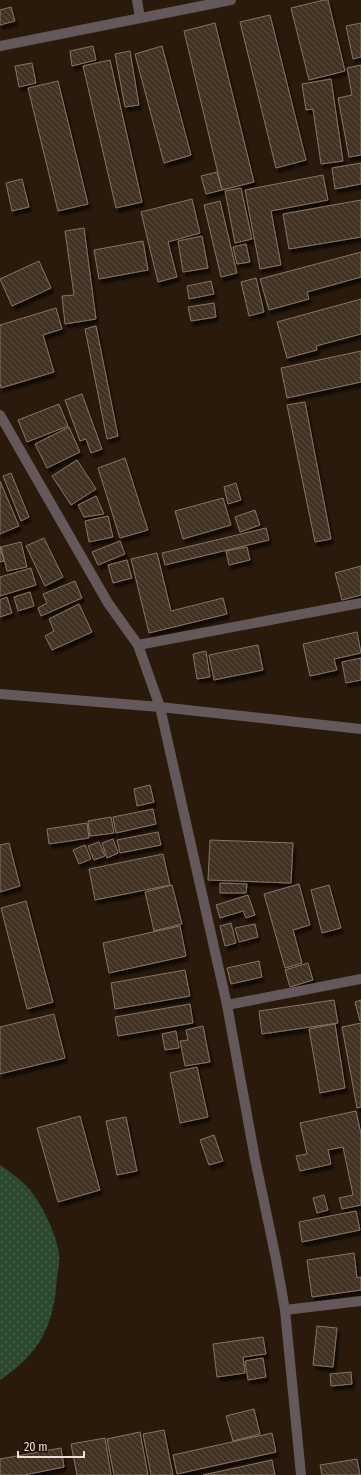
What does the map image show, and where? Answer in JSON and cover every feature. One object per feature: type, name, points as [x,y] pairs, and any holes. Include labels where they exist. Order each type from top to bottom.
[{"type":"street","points":[[137,0],[140,18]]},
{"type":"street","points":[[0,46],[231,0]]},
{"type":"street","points":[[0,415],[52,508],[108,603],[138,645],[160,707],[226,1005],[285,1310],[301,1475]]},
{"type":"street","points":[[138,645],[361,603]]},
{"type":"street","points":[[0,694],[160,707],[361,729]]},
{"type":"street","points":[[226,1005],[361,979]]},
{"type":"street","points":[[285,1310],[361,1301]]},
{"type":"green space","points":[[0,1165],[12,1173],[35,1196],[48,1220],[55,1238],[58,1247],[59,1260],[52,1310],[42,1337],[35,1349],[25,1360],[0,1380]]},
{"type":"building","points":[[328,0],[345,71],[309,80],[291,8]]},
{"type":"building","points":[[11,7],[15,21],[0,25],[0,10]]},
{"type":"building","points":[[270,15],[306,160],[276,168],[240,22]]},
{"type":"building","points":[[215,23],[254,182],[222,190],[184,31]]},
{"type":"building","points":[[361,23],[361,57],[353,59],[346,26]]},
{"type":"building","points":[[93,46],[96,60],[72,66],[70,51]]},
{"type":"building","points":[[162,46],[191,155],[164,163],[135,54]]},
{"type":"building","points":[[130,51],[139,105],[125,107],[115,54]]},
{"type":"building","points":[[110,60],[142,202],[116,208],[83,66]]},
{"type":"building","points":[[32,63],[36,83],[19,87],[15,66]]},
{"type":"building","points":[[361,65],[361,155],[349,157],[338,98],[352,95],[347,68]]},
{"type":"building","points":[[331,79],[343,161],[321,164],[313,109],[306,110],[302,84]]},
{"type":"building","points":[[58,81],[88,204],[58,211],[28,88]]},
{"type":"building","points":[[361,163],[361,184],[335,189],[332,168]]},
{"type":"building","points":[[217,172],[222,190],[206,194],[201,176]]},
{"type":"building","points":[[323,175],[328,200],[271,211],[281,265],[260,269],[245,190]]},
{"type":"building","points":[[22,179],[29,207],[12,211],[6,183]]},
{"type":"building","points":[[241,188],[252,239],[235,243],[225,191]]},
{"type":"building","points":[[192,199],[200,233],[168,242],[177,277],[158,282],[141,212]]},
{"type":"building","points":[[361,200],[361,237],[289,249],[283,214]]},
{"type":"building","points":[[220,201],[237,273],[221,277],[204,205]]},
{"type":"building","points":[[84,228],[96,319],[65,324],[62,296],[74,295],[65,231]]},
{"type":"building","points":[[202,236],[208,268],[183,272],[178,241]]},
{"type":"building","points":[[143,241],[148,270],[99,279],[94,250]]},
{"type":"building","points":[[246,244],[250,262],[237,264],[233,247]]},
{"type":"building","points":[[361,252],[361,277],[307,292],[309,299],[269,310],[260,279]]},
{"type":"building","points":[[39,261],[51,288],[12,306],[0,279]]},
{"type":"building","points":[[256,278],[264,312],[249,316],[241,282]]},
{"type":"building","points":[[211,281],[214,294],[189,299],[187,286]]},
{"type":"building","points":[[361,299],[361,334],[316,346],[317,350],[287,358],[277,322]]},
{"type":"building","points":[[214,303],[216,317],[191,321],[188,307]]},
{"type":"building","points":[[56,308],[62,329],[43,335],[54,372],[1,388],[0,325]]},
{"type":"building","points":[[96,326],[118,436],[107,439],[85,329]]},
{"type":"building","points":[[361,351],[361,382],[287,398],[281,368]]},
{"type":"building","points":[[82,394],[102,449],[91,453],[86,439],[80,441],[65,400]]},
{"type":"building","points":[[305,402],[331,539],[315,542],[287,405]]},
{"type":"building","points":[[59,404],[68,426],[27,442],[18,420]]},
{"type":"building","points":[[69,427],[80,452],[47,468],[35,444]]},
{"type":"building","points":[[125,458],[148,530],[120,538],[98,468]]},
{"type":"building","points":[[77,460],[96,489],[71,505],[52,476]]},
{"type":"building","points":[[11,473],[29,517],[21,521],[3,476]]},
{"type":"building","points":[[0,481],[19,526],[0,534]]},
{"type":"building","points":[[236,483],[241,500],[228,504],[224,487]]},
{"type":"building","points":[[96,496],[104,514],[84,517],[78,505]]},
{"type":"building","points":[[223,498],[231,525],[183,539],[175,511]]},
{"type":"building","points":[[255,510],[260,525],[240,532],[235,517]]},
{"type":"building","points":[[108,516],[113,537],[89,542],[85,521]]},
{"type":"building","points":[[266,528],[269,540],[165,565],[162,553]]},
{"type":"building","points":[[44,538],[63,577],[45,586],[26,546]]},
{"type":"building","points":[[120,541],[125,554],[98,565],[92,552]]},
{"type":"building","points":[[21,542],[27,567],[7,571],[1,547]]},
{"type":"building","points":[[0,546],[4,561],[0,562]]},
{"type":"building","points":[[247,547],[250,560],[229,565],[226,551]]},
{"type":"building","points":[[157,553],[171,611],[223,598],[227,614],[149,633],[131,559]]},
{"type":"building","points":[[127,560],[132,578],[113,583],[108,565]]},
{"type":"building","points":[[361,566],[361,595],[342,600],[335,573]]},
{"type":"building","points":[[31,568],[36,585],[0,596],[0,577]]},
{"type":"building","points":[[75,581],[82,598],[41,616],[38,608],[47,603],[43,594]]},
{"type":"building","points":[[30,592],[34,606],[18,611],[14,597]]},
{"type":"building","points":[[7,597],[12,613],[0,617],[0,600]]},
{"type":"building","points":[[79,604],[92,632],[52,650],[45,636],[54,631],[49,619]]},
{"type":"building","points":[[357,632],[361,653],[334,659],[337,670],[310,676],[303,644]]},
{"type":"building","points":[[258,645],[263,670],[214,680],[209,655]]},
{"type":"building","points":[[206,651],[210,677],[197,679],[193,654]]},
{"type":"building","points":[[361,658],[361,680],[346,683],[342,662]]},
{"type":"building","points":[[150,785],[154,802],[137,806],[134,789]]},
{"type":"building","points":[[153,809],[156,824],[116,833],[113,817]]},
{"type":"building","points":[[111,817],[114,833],[90,836],[88,821]]},
{"type":"building","points":[[87,823],[89,838],[49,844],[47,829]]},
{"type":"building","points":[[158,832],[161,845],[120,853],[117,840]]},
{"type":"building","points":[[113,839],[118,853],[107,858],[102,843]]},
{"type":"building","points":[[210,840],[293,843],[291,883],[208,880]]},
{"type":"building","points":[[99,842],[105,856],[94,860],[88,846]]},
{"type":"building","points":[[9,843],[20,886],[0,892],[0,845]]},
{"type":"building","points":[[85,845],[91,859],[79,864],[73,850]]},
{"type":"building","points":[[163,854],[170,885],[95,900],[89,869]]},
{"type":"building","points":[[220,883],[247,884],[246,893],[220,893]]},
{"type":"building","points":[[299,884],[310,925],[293,930],[302,963],[285,968],[264,894]]},
{"type":"building","points":[[172,885],[182,924],[154,931],[145,892]]},
{"type":"building","points":[[329,885],[341,928],[322,933],[311,890]]},
{"type":"building","points":[[248,895],[255,915],[246,918],[243,911],[220,918],[216,905]]},
{"type":"building","points":[[26,901],[53,1002],[27,1009],[1,908]]},
{"type":"building","points":[[231,923],[236,943],[225,946],[220,926]]},
{"type":"building","points":[[255,924],[258,937],[239,942],[235,928]]},
{"type":"building","points":[[180,926],[186,956],[109,973],[103,943]]},
{"type":"building","points":[[259,961],[262,977],[231,984],[227,968]]},
{"type":"building","points":[[308,963],[313,980],[290,987],[285,970]]},
{"type":"building","points":[[185,970],[190,996],[115,1009],[111,983]]},
{"type":"building","points":[[334,1000],[338,1023],[262,1034],[259,1011]]},
{"type":"building","points":[[361,1000],[361,1021],[360,1021],[355,1002]]},
{"type":"building","points":[[190,1004],[193,1023],[118,1036],[115,1017]]},
{"type":"building","points":[[54,1014],[65,1058],[0,1074],[0,1027]]},
{"type":"building","points":[[361,1023],[361,1107],[357,1108],[342,1027]]},
{"type":"building","points":[[335,1024],[345,1088],[320,1093],[309,1029]]},
{"type":"building","points":[[203,1026],[210,1062],[185,1066],[180,1041],[188,1040],[186,1030]]},
{"type":"building","points":[[176,1031],[179,1048],[165,1050],[162,1034]]},
{"type":"building","points":[[197,1067],[208,1117],[180,1123],[170,1073]]},
{"type":"building","points":[[356,1111],[361,1134],[361,1205],[342,1209],[339,1198],[353,1195],[343,1147],[328,1150],[331,1164],[300,1171],[296,1156],[307,1154],[300,1123]]},
{"type":"building","points":[[80,1116],[100,1190],[58,1202],[37,1128]]},
{"type":"building","points":[[126,1117],[137,1171],[117,1175],[106,1121]]},
{"type":"building","points":[[214,1135],[223,1161],[209,1165],[200,1140]]},
{"type":"building","points":[[324,1195],[328,1210],[317,1213],[313,1198]]},
{"type":"building","points":[[356,1211],[360,1230],[302,1242],[299,1222]]},
{"type":"building","points":[[354,1253],[357,1278],[361,1277],[361,1290],[312,1297],[307,1260]]},
{"type":"building","points":[[317,1326],[337,1328],[333,1367],[313,1365]]},
{"type":"building","points":[[263,1337],[266,1354],[243,1357],[245,1373],[217,1377],[213,1344]]},
{"type":"building","points":[[263,1358],[266,1377],[248,1380],[245,1361]]},
{"type":"building","points":[[351,1372],[352,1384],[331,1386],[330,1374]]},
{"type":"building","points":[[254,1409],[260,1434],[233,1441],[226,1416]]},
{"type":"building","points":[[164,1430],[173,1475],[151,1475],[143,1434]]},
{"type":"building","points":[[140,1432],[148,1475],[114,1475],[107,1439]]},
{"type":"building","points":[[272,1433],[276,1452],[177,1474],[173,1455]]},
{"type":"building","points":[[105,1438],[111,1475],[77,1475],[71,1444]]},
{"type":"building","points":[[61,1448],[64,1467],[24,1475],[0,1475],[0,1459]]},
{"type":"building","points":[[357,1459],[360,1475],[322,1475],[320,1465]]},
{"type":"building","points":[[272,1460],[275,1475],[203,1475]]}]
